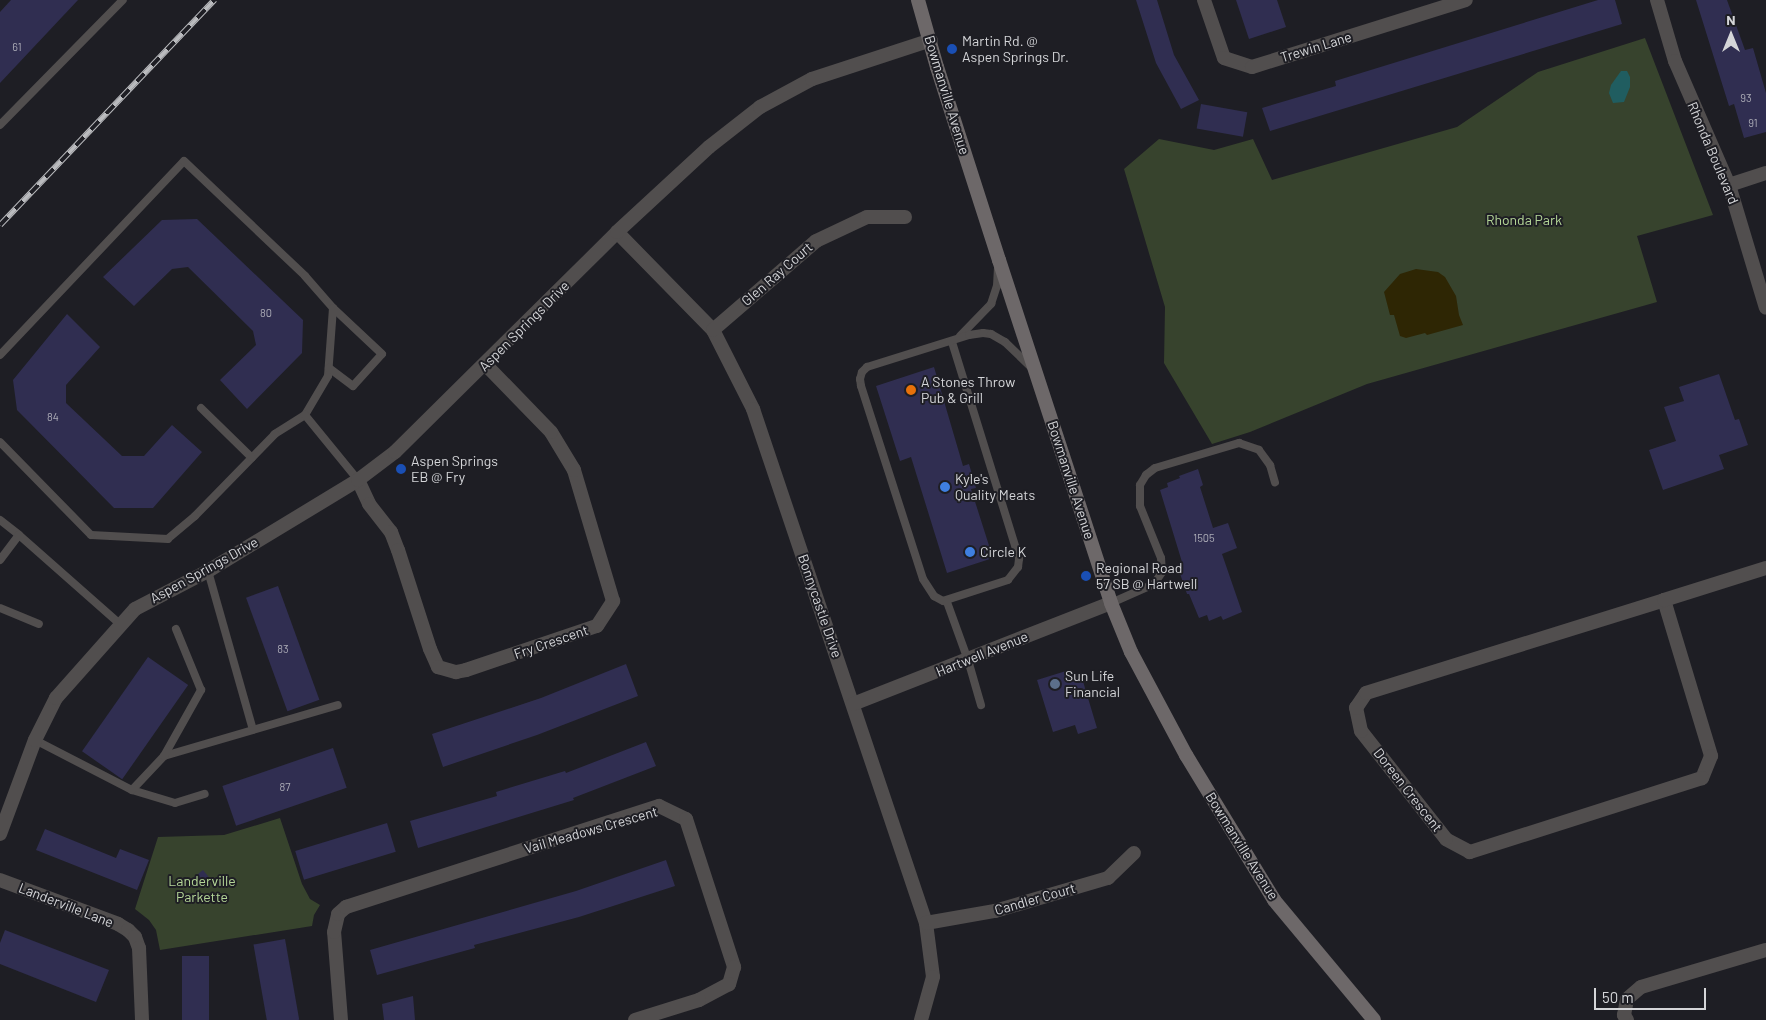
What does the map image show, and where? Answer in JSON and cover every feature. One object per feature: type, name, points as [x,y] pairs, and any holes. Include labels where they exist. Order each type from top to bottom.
[{"type":"main road","name":"Bowmanville Avenue","points":[[918,0],[931,40],[937,68],[1111,603],[1132,652],[1159,707],[1274,900],[1374,1020]]},
{"type":"street","name":"Trewin Lane","points":[[1204,0],[1224,58],[1252,67],[1466,0]]},
{"type":"street","name":"Rhonda Boulevard","points":[[1657,0],[1675,61],[1729,185],[1766,308]]},
{"type":"street","name":"Aspen Springs Drive","points":[[0,834],[35,740],[56,698],[135,608],[208,571],[358,480],[395,452],[486,364],[616,232],[709,147],[760,107],[812,79],[931,40]]},
{"type":"street","points":[[1729,185],[1766,173]]},
{"type":"street","name":"Glen Ray Court","points":[[712,330],[816,241],[867,217],[905,217]]},
{"type":"street","name":"Bonnycastle Drive","points":[[616,232],[712,330],[753,409],[926,923],[933,977],[922,1020]]},
{"type":"street","name":"Fry Crescent","points":[[358,480],[369,504],[391,532],[430,649],[438,667],[456,672],[466,670],[598,626],[613,601],[574,470],[551,432],[486,364]]},
{"type":"street","name":"Doreen Crescent","points":[[1664,600],[1711,756],[1702,778],[1470,852],[1446,839],[1361,731],[1356,708],[1366,693],[1766,568]]},
{"type":"street","name":"Hartwell Avenue","points":[[853,704],[1111,603]]},
{"type":"street","name":"Vail Meadows Crescent","points":[[341,1020],[334,932],[338,914],[346,907],[659,806],[686,819],[734,967],[729,984],[699,1000],[635,1020]]},
{"type":"street","name":"Candler Court","points":[[926,923],[995,911],[1108,878],[1134,852]]},
{"type":"street","name":"Landerville Lane","points":[[0,880],[118,924],[128,930],[135,937],[139,948],[142,1020]]},
{"type":"street","points":[[1627,1020],[1624,1015],[1627,999],[1641,987],[1766,950]]},
{"type":"lane","points":[[0,124],[123,0]]},
{"type":"lane","points":[[0,354],[184,161],[382,354],[353,386],[329,368]]},
{"type":"lane","points":[[956,340],[991,304],[997,286],[999,260]]},
{"type":"lane","points":[[0,442],[91,535],[168,539],[195,516],[275,434],[306,415],[328,376],[333,308]]},
{"type":"lane","points":[[956,340],[1019,559],[1018,567],[1008,580],[947,602],[937,599],[923,579],[860,379],[867,367],[976,333],[991,334],[1017,352],[1035,371]]},
{"type":"lane","points":[[201,408],[252,458]]},
{"type":"lane","points":[[306,415],[358,480]]},
{"type":"lane","points":[[1111,603],[1154,584],[1162,572],[1161,558],[1140,506],[1140,485],[1146,475],[1155,468],[1239,443],[1260,450],[1270,465],[1275,482]]},
{"type":"lane","points":[[0,520],[121,626]]},
{"type":"lane","points":[[0,560],[19,535]]},
{"type":"lane","points":[[208,571],[253,730]]},
{"type":"lane","points":[[947,602],[968,660],[981,705]]},
{"type":"lane","points":[[0,608],[39,624]]},
{"type":"lane","points":[[132,790],[164,756],[200,690],[176,629]]},
{"type":"lane","points":[[164,756],[338,705]]},
{"type":"lane","points":[[35,740],[132,790],[175,803],[205,794]]},
{"type":"green space","name":"Rhonda Park","points":[[1645,38],[1713,215],[1637,236],[1657,302],[1367,384],[1250,432],[1212,444],[1164,363],[1165,307],[1124,169],[1159,139],[1214,150],[1253,139],[1272,180],[1457,127],[1538,72]]},
{"type":"green space","name":"Landerville Parkette","points":[[280,818],[302,884],[310,899],[320,905],[314,915],[312,926],[160,950],[156,930],[149,920],[135,909],[158,837],[224,835]]},
{"type":"sand","points":[[1416,269],[1438,272],[1445,277],[1456,296],[1459,315],[1463,325],[1427,335],[1425,333],[1406,338],[1400,336],[1394,315],[1390,315],[1384,292],[1400,274]]},
{"type":"water","points":[[1621,71],[1627,71],[1630,77],[1630,87],[1624,102],[1613,103],[1609,93],[1611,85]]},
{"type":"building","points":[[11,0],[78,0],[0,83],[0,12]]},
{"type":"building","points":[[1136,0],[1157,0],[1174,55],[1199,100],[1181,109],[1156,63]]},
{"type":"building","points":[[1236,0],[1277,0],[1286,27],[1249,39]]},
{"type":"building","points":[[1598,0],[1615,0],[1622,24],[1270,131],[1262,108],[1336,86],[1335,81]]},
{"type":"building","points":[[1696,0],[1727,0],[1745,50],[1753,48],[1766,93],[1766,132],[1744,138],[1734,104],[1729,106]]},
{"type":"building","points":[[1201,104],[1247,112],[1243,137],[1197,129]]},
{"type":"building","points":[[197,219],[303,320],[302,353],[247,409],[220,380],[256,345],[253,331],[188,267],[172,269],[134,306],[103,277],[162,220]]},
{"type":"building","points":[[67,314],[100,347],[66,385],[66,403],[122,456],[144,456],[172,425],[202,452],[153,508],[114,508],[17,410],[13,380]]},
{"type":"building","points":[[934,367],[963,466],[969,464],[976,488],[971,489],[993,558],[947,573],[911,457],[900,461],[876,386]]},
{"type":"building","points":[[1719,374],[1735,420],[1739,419],[1748,445],[1719,455],[1724,469],[1663,490],[1649,450],[1676,441],[1664,407],[1684,401],[1679,387]]},
{"type":"building","points":[[1198,469],[1203,485],[1200,487],[1213,528],[1228,523],[1237,548],[1222,554],[1242,612],[1223,620],[1221,616],[1209,621],[1207,615],[1199,618],[1189,594],[1187,594],[1177,565],[1182,562],[1160,490],[1168,487],[1167,483],[1180,478],[1179,476]]},
{"type":"building","points":[[278,586],[319,700],[287,711],[246,598]]},
{"type":"building","points":[[148,657],[188,685],[122,779],[82,751]]},
{"type":"building","points":[[626,664],[638,696],[537,735],[443,767],[432,734],[541,698]]},
{"type":"building","points":[[1066,671],[1070,682],[1082,678],[1097,728],[1078,734],[1075,725],[1053,732],[1037,680]]},
{"type":"building","points":[[646,742],[656,766],[573,798],[574,800],[418,848],[410,821],[497,796],[496,792],[565,771],[566,773]]},
{"type":"building","points":[[333,748],[347,788],[236,826],[222,786]]},
{"type":"building","points":[[387,823],[396,852],[304,880],[295,851]]},
{"type":"building","points":[[45,829],[116,858],[120,849],[149,860],[137,890],[36,850]]},
{"type":"building","points":[[666,860],[675,886],[579,917],[474,945],[475,948],[377,975],[370,950],[576,891]]},
{"type":"building","points":[[203,870],[211,880],[202,888],[194,878]]},
{"type":"building","points":[[5,930],[109,970],[96,1002],[0,964],[0,943]]},
{"type":"building","points":[[285,939],[299,1020],[267,1020],[253,945]]},
{"type":"building","points":[[182,956],[209,956],[209,1020],[182,1020]]},
{"type":"building","points":[[413,996],[415,1020],[384,1020],[382,1004]]},
{"type":"railway","points":[[0,225],[214,0]]},
{"type":"place","name":"Martin Rd. @ Aspen Springs Dr.","points":[[952,49]]},
{"type":"place","name":"A Stones Throw Pub & Grill","points":[[911,390]]},
{"type":"place","name":"Aspen Springs EB @ Fry","points":[[401,469]]},
{"type":"place","name":"Kyle's Quality Meats","points":[[945,487]]},
{"type":"place","name":"Circle K","points":[[970,552]]},
{"type":"place","name":"Regional Road 57 SB @ Hartwell","points":[[1086,576]]},
{"type":"place","name":"Sun Life Financial","points":[[1055,684]]}]
